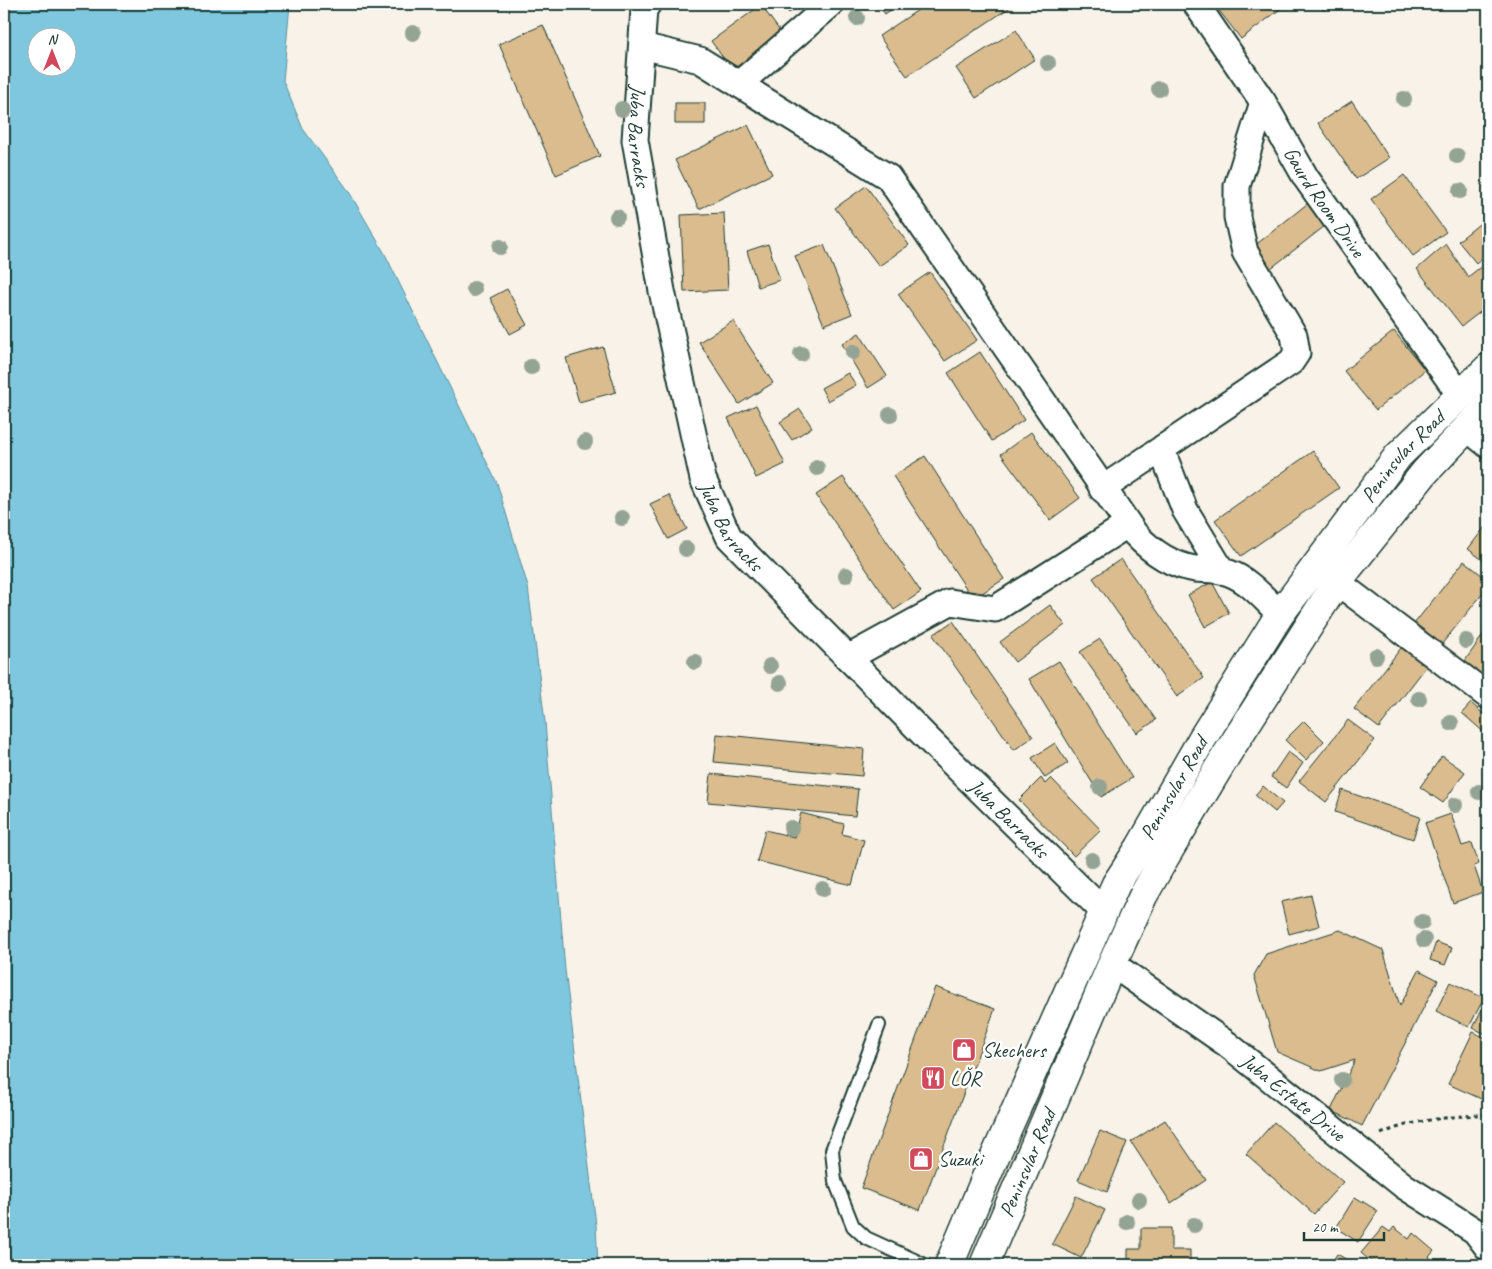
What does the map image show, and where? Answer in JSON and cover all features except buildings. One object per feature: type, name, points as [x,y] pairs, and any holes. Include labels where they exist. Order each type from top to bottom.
[{"type":"main road","name":"Peninsular Road","points":[[949,1265],[1116,884],[1140,847],[1202,740],[1280,614],[1398,456],[1488,368]]},
{"type":"main road","name":"Peninsular Road","points":[[984,1265],[1112,964],[1143,896],[1165,857],[1227,754],[1337,582],[1425,472],[1488,406]]},
{"type":"street","name":"Juba Barracks","points":[[648,4],[644,9],[635,140],[662,291],[703,479],[729,537],[929,740],[1104,912]]},
{"type":"street","points":[[739,84],[831,4]]},
{"type":"street","name":"Gaurd Room Drive","points":[[1196,4],[1263,102],[1306,178],[1460,395]]},
{"type":"street","points":[[642,46],[700,60],[888,177],[1127,525],[1142,542],[1174,564],[1196,569],[1222,571],[1242,579],[1280,614]]},
{"type":"street","points":[[1102,489],[1291,362],[1297,354],[1294,335],[1245,252],[1237,217],[1237,186],[1263,102]]},
{"type":"street","points":[[1467,428],[1488,445]]},
{"type":"street","points":[[1164,447],[1164,456],[1184,510],[1222,571]]},
{"type":"street","points":[[848,658],[950,602],[995,609],[1127,525]]},
{"type":"street","points":[[1337,582],[1488,696]]},
{"type":"street","name":"Juba Estate Drive","points":[[1112,964],[1227,1044],[1404,1186],[1484,1233]]},
{"type":"lane","points":[[880,1026],[832,1150],[835,1181],[853,1226],[866,1238],[925,1265]]},
{"type":"path","points":[[1355,1145],[1390,1129],[1429,1120],[1488,1114]]},
{"type":"water","points":[[4,4],[290,4],[283,81],[303,129],[348,190],[385,254],[497,483],[528,587],[545,722],[565,970],[596,1225],[598,1265],[4,1265]]},
{"type":"place","name":"Skechers","points":[[964,1050]]},
{"type":"place","name":"LŎR","points":[[933,1078]]},
{"type":"place","name":"Suzuki","points":[[921,1159]]}]
